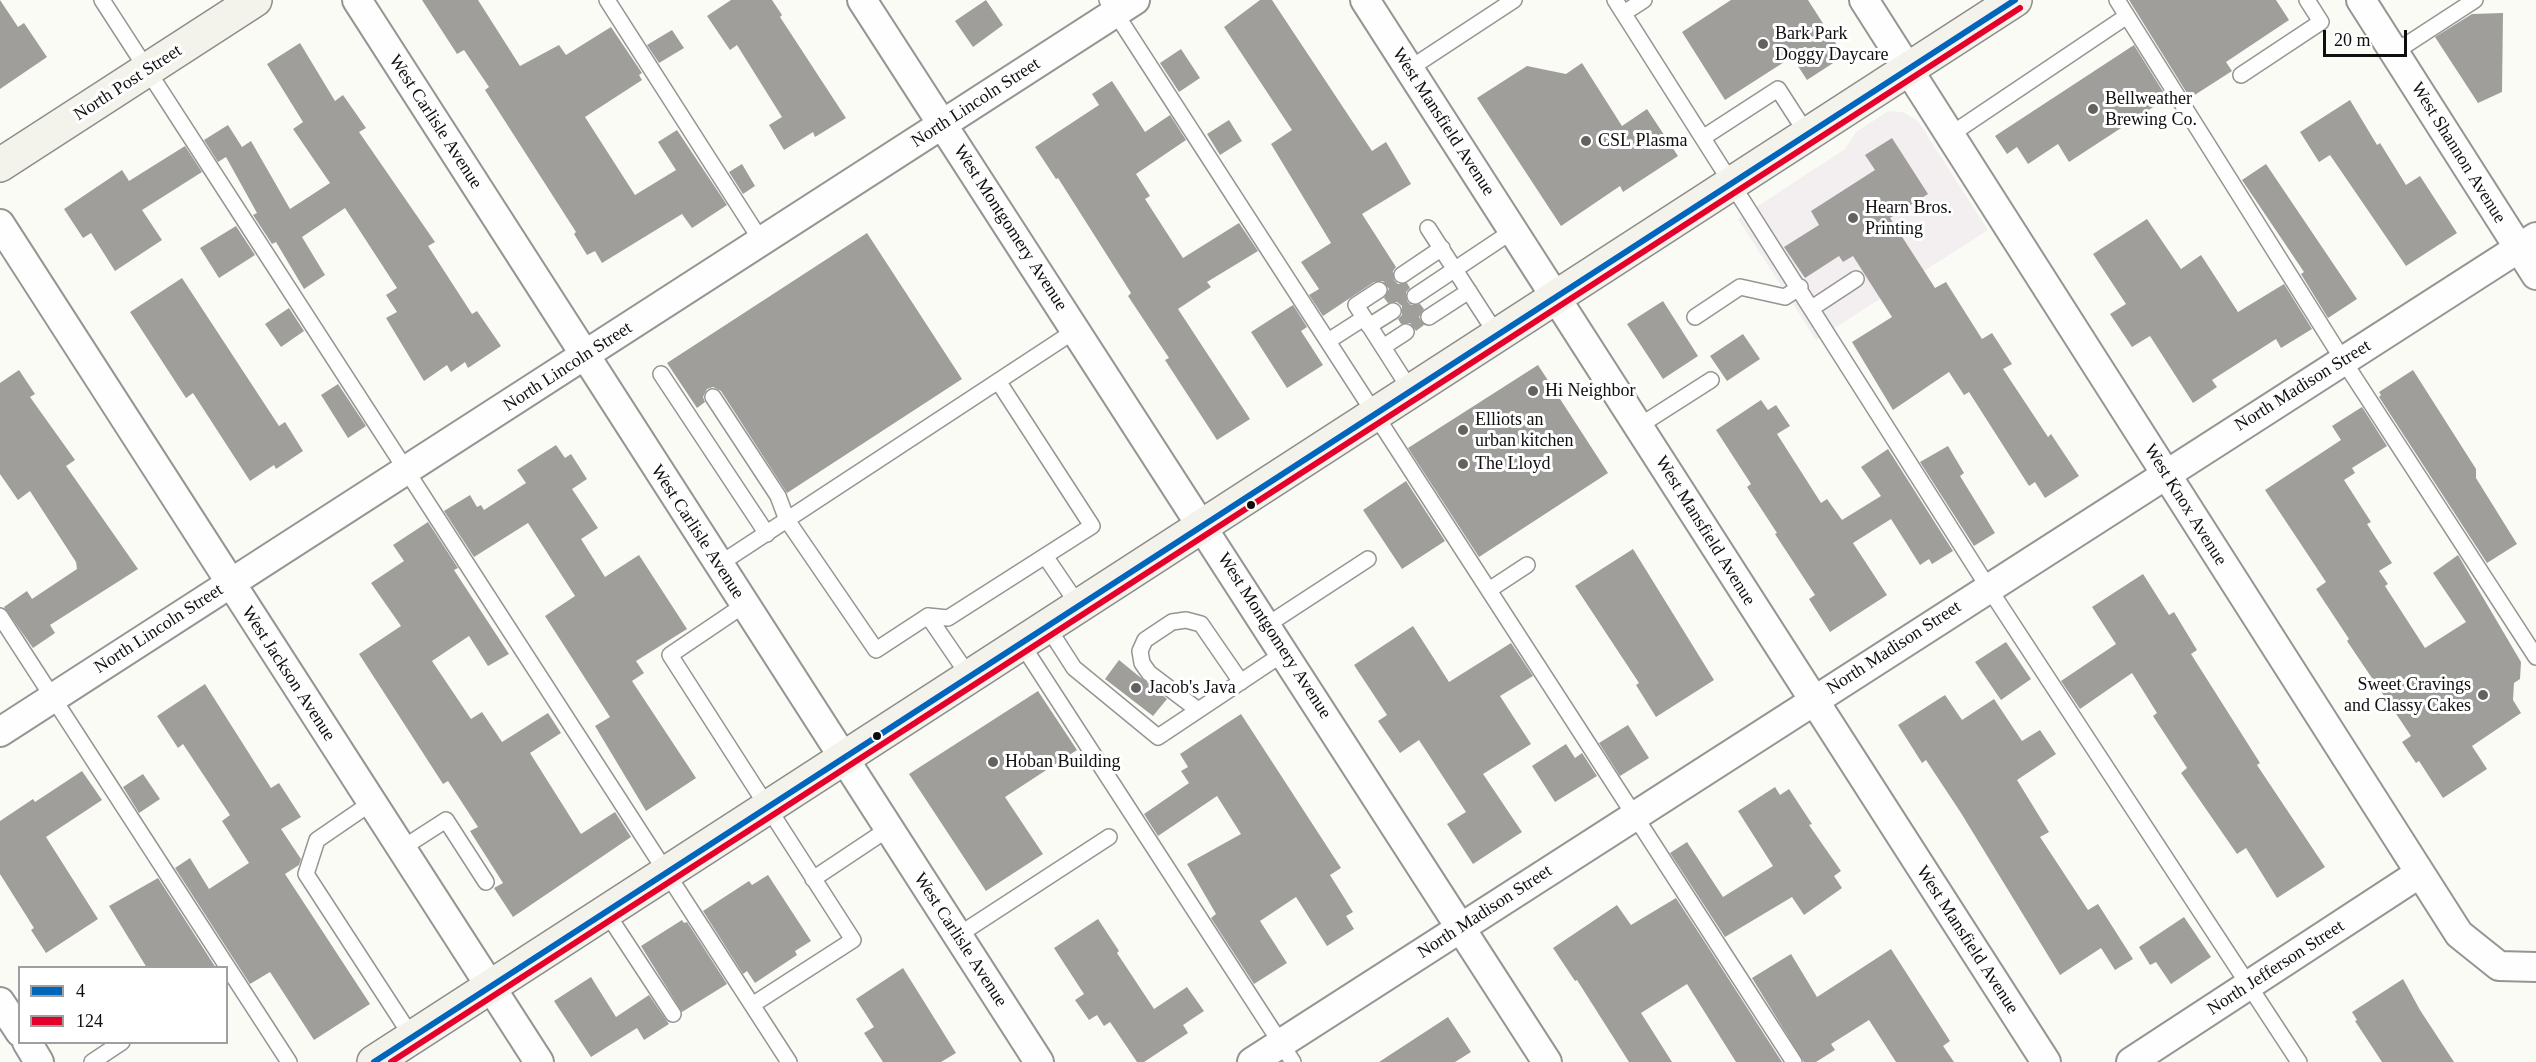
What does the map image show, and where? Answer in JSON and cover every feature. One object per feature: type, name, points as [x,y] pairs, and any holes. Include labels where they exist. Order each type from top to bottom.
[{"type":"main road","name":"North Post Street","points":[[0,165],[255,0]]},
{"type":"main road","points":[[396,1053],[490,987],[1732,181],[2015,0]]},
{"type":"street","name":"West Carlisle Avenue","points":[[357,0],[584,357],[1039,1062]]},
{"type":"street","name":"West Montgomery Avenue","points":[[862,0],[1547,1062]]},
{"type":"street","name":"West Knox Avenue","points":[[1864,0],[2459,934],[2499,966],[2536,967]]},
{"type":"street","name":"West Shannon Avenue","points":[[2364,1],[2395,52],[2528,242],[2536,275]]},
{"type":"street","name":"West Mansfield Avenue","points":[[1374,3],[1410,69],[1812,701],[2046,1062]]},
{"type":"street","name":"North Lincoln Street","points":[[0,732],[944,124],[1119,4]]},
{"type":"street","name":"West Jackson Avenue","points":[[0,224],[539,1062]]},
{"type":"street","name":"North Madison Street","points":[[1252,1062],[1287,1053],[1461,928],[2165,473],[2528,242]]},
{"type":"street","name":"North Jefferson Street","points":[[2131,1062],[2420,873]]},
{"type":"street","points":[[0,1002],[18,1029]]},
{"type":"street","points":[[28,1044],[39,1062]]},
{"type":"lane","points":[[102,0],[789,1062]]},
{"type":"lane","points":[[607,0],[762,242]]},
{"type":"lane","points":[[1410,69],[1514,0]]},
{"type":"lane","points":[[1615,0],[1800,287],[1988,587],[2299,1062]]},
{"type":"lane","points":[[1624,13],[1644,0]]},
{"type":"lane","points":[[2117,0],[2343,360],[2536,657]]},
{"type":"lane","points":[[2395,52],[2475,0]]},
{"type":"lane","points":[[2241,75],[2321,22],[2312,2]]},
{"type":"lane","points":[[1119,4],[1328,341],[1794,1062]]},
{"type":"lane","points":[[1950,135],[2127,16]]},
{"type":"lane","points":[[1704,137],[1778,90],[1806,134]]},
{"type":"lane","points":[[1428,228],[1497,335]]},
{"type":"lane","points":[[1415,296],[1514,230]]},
{"type":"lane","points":[[1402,275],[1442,248]]},
{"type":"lane","points":[[1812,308],[1856,279]]},
{"type":"lane","points":[[1695,317],[1740,287],[1785,297],[1800,287]]},
{"type":"lane","points":[[1379,290],[1356,305],[1411,391]]},
{"type":"lane","points":[[1429,317],[1469,291]]},
{"type":"lane","points":[[1328,341],[1393,311]]},
{"type":"lane","points":[[718,565],[1076,330]]},
{"type":"lane","points":[[1383,347],[1406,332]]},
{"type":"lane","points":[[661,374],[767,534]]},
{"type":"lane","points":[[1639,426],[1711,380]]},
{"type":"lane","points":[[713,397],[778,496],[787,520],[876,650],[928,616],[948,618],[1092,525],[998,381]]},
{"type":"lane","points":[[1045,556],[1079,606]]},
{"type":"lane","points":[[1267,625],[1368,559]]},
{"type":"lane","points":[[1489,590],[1527,565]]},
{"type":"lane","points":[[744,605],[670,655],[853,940],[752,1005]]},
{"type":"lane","points":[[0,616],[227,966]]},
{"type":"lane","points":[[928,616],[969,676]]},
{"type":"lane","points":[[1198,710],[1149,673],[1142,663],[1140,651],[1145,640],[1172,622],[1186,620],[1201,624],[1241,682]]},
{"type":"lane","points":[[1034,634],[1158,737],[1284,653]]},
{"type":"lane","points":[[1034,634],[1287,1053]]},
{"type":"lane","points":[[371,803],[317,840],[306,874],[396,1053]]},
{"type":"lane","points":[[401,849],[446,820],[486,882]]},
{"type":"lane","points":[[813,879],[888,829]]},
{"type":"lane","points":[[957,936],[1109,837]]},
{"type":"lane","points":[[606,912],[673,1014]]},
{"type":"lane","points":[[228,968],[289,1062]]},
{"type":"lane","points":[[92,1062],[119,1044]]},
{"type":"shaded area","points":[[1888,111],[1903,112],[1918,121],[1988,230],[1816,340],[1738,219],[1845,149],[1856,132]]},
{"type":"building","points":[[0,0],[18,27],[24,23],[47,57],[0,89]]},
{"type":"building","points":[[422,0],[478,0],[520,66],[559,45],[566,55],[611,27],[642,73],[639,75],[642,80],[585,117],[635,195],[676,170],[658,142],[677,130],[727,205],[692,228],[682,214],[602,263],[595,251],[587,255],[574,234],[576,232],[485,90],[489,87],[464,50],[457,54]]},
{"type":"building","points":[[731,0],[772,0],[782,15],[780,17],[846,118],[815,137],[813,132],[784,150],[769,125],[782,117],[737,45],[730,50],[707,16]]},
{"type":"building","points":[[986,0],[1003,25],[973,47],[955,21]]},
{"type":"building","points":[[1260,0],[1272,0],[1372,151],[1386,142],[1411,184],[1362,214],[1396,267],[1393,271],[1394,280],[1398,284],[1407,283],[1410,288],[1406,292],[1407,301],[1411,305],[1420,304],[1424,309],[1419,317],[1424,325],[1416,331],[1410,323],[1401,324],[1398,319],[1402,315],[1402,306],[1397,302],[1388,303],[1384,298],[1389,289],[1383,281],[1374,282],[1323,316],[1309,295],[1319,289],[1301,262],[1331,243],[1271,144],[1292,130],[1224,27]]},
{"type":"building","name":"Bark Park Doggy Daycare","points":[[1731,0],[1808,0],[1844,56],[1807,80],[1792,57],[1725,100],[1682,32]]},
{"type":"building","points":[[2129,0],[2276,0],[2289,20],[2226,62],[2232,71],[2190,98]]},
{"type":"building","points":[[2503,13],[2502,92],[2478,103],[2435,37],[2472,14]]},
{"type":"building","points":[[672,30],[684,48],[659,63],[647,45]]},
{"type":"building","points":[[300,43],[335,101],[343,95],[366,128],[359,132],[435,242],[428,246],[472,314],[477,311],[501,346],[468,368],[465,362],[451,372],[447,365],[424,381],[386,318],[397,312],[386,295],[397,288],[345,208],[302,237],[325,275],[304,289],[276,242],[272,244],[253,215],[257,213],[226,157],[218,162],[204,140],[228,125],[242,147],[251,141],[290,209],[330,183],[293,129],[303,122],[267,64]]},
{"type":"building","name":"Bellweather Brewing Co.","points":[[2134,45],[2167,98],[2069,162],[2058,144],[2028,164],[2017,147],[2007,154],[1995,136]]},
{"type":"building","points":[[1181,49],[1200,78],[1179,92],[1160,63]]},
{"type":"building","name":"CSL Plasma","points":[[1582,63],[1622,126],[1647,109],[1678,156],[1623,192],[1620,186],[1561,226],[1477,98],[1527,66],[1566,74]]},
{"type":"building","points":[[1112,81],[1145,132],[1170,115],[1186,140],[1136,174],[1150,196],[1145,199],[1183,258],[1239,223],[1258,251],[1207,282],[1211,287],[1178,309],[1250,419],[1217,440],[1165,360],[1169,358],[1128,296],[1131,293],[1058,178],[1056,179],[1035,147],[1099,105],[1092,94]]},
{"type":"building","points":[[2350,100],[2377,145],[2380,143],[2406,185],[2420,176],[2457,233],[2406,266],[2330,155],[2319,162],[2300,132]]},
{"type":"building","points":[[1229,120],[1242,141],[1220,155],[1207,134]]},
{"type":"building","points":[[1892,138],[1928,194],[1890,218],[1935,288],[1946,282],[1982,339],[1992,333],[2012,364],[2003,369],[2048,437],[2051,434],[2079,476],[2045,498],[2035,482],[2029,486],[1969,392],[1964,395],[1949,372],[1893,410],[1852,342],[1892,317],[1853,256],[1843,262],[1839,256],[1805,278],[1784,247],[1819,225],[1811,211],[1875,170],[1865,155]]},
{"type":"building","points":[[185,146],[202,172],[142,210],[162,240],[115,271],[91,233],[83,238],[64,209],[122,170],[129,181]]},
{"type":"building","points":[[742,164],[755,186],[743,194],[729,172]]},
{"type":"building","points":[[2266,164],[2357,299],[2328,318],[2301,274],[2304,272],[2242,180]]},
{"type":"building","points":[[2147,219],[2181,269],[2201,255],[2238,312],[2284,284],[2312,329],[2281,348],[2276,339],[2212,380],[2217,387],[2193,403],[2150,336],[2132,347],[2110,314],[2126,304],[2093,254]]},
{"type":"building","points":[[236,226],[255,255],[219,278],[200,248]]},
{"type":"building","points":[[867,233],[962,379],[787,493],[721,391],[713,387],[707,389],[703,397],[705,402],[697,408],[667,363]]},
{"type":"building","points":[[182,278],[279,426],[285,422],[303,451],[276,469],[274,465],[250,481],[193,393],[186,398],[130,312]]},
{"type":"building","points":[[1663,301],[1698,356],[1663,379],[1627,324]]},
{"type":"building","points":[[1293,305],[1307,327],[1301,331],[1323,365],[1287,388],[1251,332]]},
{"type":"building","points":[[289,308],[304,331],[281,347],[265,324]]},
{"type":"building","points":[[1743,334],[1760,359],[1727,381],[1710,356]]},
{"type":"building","name":"The Lloyd","points":[[1538,365],[1608,473],[1479,557],[1408,448]]},
{"type":"building","points":[[19,370],[35,394],[30,397],[75,460],[66,466],[138,569],[50,625],[55,633],[33,648],[4,607],[27,591],[32,599],[77,569],[76,562],[30,491],[18,500],[0,474],[0,383]]},
{"type":"building","points":[[2413,370],[2476,469],[2476,478],[2517,544],[2487,563],[2379,397],[2381,395],[2379,392]]},
{"type":"building","points":[[338,384],[366,426],[348,438],[321,395]]},
{"type":"building","points":[[1761,400],[1768,410],[1776,405],[1790,426],[1777,434],[1821,503],[1827,499],[1842,520],[1881,496],[1861,467],[1888,449],[1953,551],[1932,564],[1929,559],[1920,565],[1891,519],[1853,543],[1887,595],[1830,632],[1809,599],[1815,595],[1775,534],[1777,533],[1747,487],[1751,484],[1716,430]]},
{"type":"building","points":[[2362,407],[2387,446],[2352,468],[2355,473],[2344,480],[2371,522],[2367,524],[2392,563],[2379,571],[2388,584],[2385,586],[2425,648],[2466,622],[2433,573],[2458,555],[2521,662],[2520,679],[2514,683],[2513,700],[2521,713],[2472,746],[2487,769],[2443,798],[2419,761],[2416,763],[2402,742],[2411,736],[2347,641],[2349,639],[2316,589],[2326,582],[2265,490],[2341,440],[2332,426]]},
{"type":"building","points":[[556,445],[565,458],[571,454],[587,479],[572,489],[598,528],[581,539],[605,577],[639,555],[687,629],[636,661],[644,673],[632,681],[696,778],[646,811],[595,726],[610,717],[545,616],[575,596],[528,523],[474,557],[444,511],[470,495],[477,507],[481,505],[484,510],[526,483],[517,470]]},
{"type":"building","points":[[1948,446],[1964,473],[1960,476],[1995,533],[1974,546],[1920,462]]},
{"type":"building","points":[[1406,481],[1445,541],[1402,569],[1363,510]]},
{"type":"building","points":[[428,522],[458,568],[454,570],[509,654],[488,666],[469,636],[432,661],[471,719],[482,712],[502,742],[548,713],[561,733],[530,753],[581,834],[615,812],[631,837],[513,917],[494,888],[503,883],[470,831],[478,827],[448,781],[443,784],[359,654],[401,626],[371,583],[404,561],[393,545]]},
{"type":"building","points":[[1633,549],[1714,680],[1656,717],[1636,685],[1639,683],[1575,586]]},
{"type":"building","points":[[2143,574],[2169,615],[2174,612],[2197,650],[2191,654],[2260,763],[2257,765],[2325,867],[2277,898],[2246,848],[2237,854],[2181,773],[2187,768],[2153,716],[2157,713],[2132,673],[2080,709],[2061,681],[2116,644],[2092,607]]},
{"type":"building","points":[[1413,626],[1449,682],[1511,643],[1533,676],[1500,696],[1531,744],[1483,774],[1522,832],[1473,864],[1447,824],[1466,812],[1419,740],[1400,753],[1378,721],[1387,715],[1354,665]]},
{"type":"building","points":[[2006,642],[2031,679],[2001,700],[1975,662]]},
{"type":"building","name":"Jacob's Java","points":[[1119,660],[1167,699],[1153,716],[1105,679]]},
{"type":"building","points":[[205,684],[271,788],[279,783],[301,817],[281,829],[301,859],[299,865],[285,874],[370,1004],[314,1040],[270,972],[250,984],[175,868],[190,858],[209,889],[249,863],[222,821],[230,815],[183,744],[178,748],[157,716]]},
{"type":"building","name":"Hoban Building","points":[[1038,691],[1077,750],[1005,797],[1043,854],[986,891],[909,774]]},
{"type":"building","points":[[1945,695],[1962,720],[1994,699],[2022,741],[2040,730],[2056,754],[2017,780],[2049,832],[2040,837],[2088,910],[2098,904],[2133,959],[2115,970],[2101,948],[2060,975],[1961,813],[1926,760],[1922,763],[1898,725]]},
{"type":"building","points":[[1241,714],[1341,868],[1330,875],[1353,912],[1346,916],[1354,929],[1327,946],[1296,897],[1260,921],[1287,963],[1254,984],[1211,918],[1216,914],[1187,864],[1241,834],[1217,796],[1158,836],[1144,814],[1189,783],[1181,771],[1188,767],[1180,754]]},
{"type":"building","points":[[1628,725],[1649,758],[1620,776],[1599,743]]},
{"type":"building","points":[[1566,744],[1575,758],[1582,753],[1597,776],[1555,802],[1532,766]]},
{"type":"building","points":[[82,771],[102,800],[46,837],[98,919],[46,953],[31,930],[34,928],[0,874],[0,821],[33,799],[35,802]]},
{"type":"building","points":[[143,774],[160,799],[139,813],[123,787]]},
{"type":"building","points":[[1775,787],[1780,795],[1789,789],[1812,824],[1809,825],[1841,871],[1834,876],[1842,888],[1804,915],[1792,897],[1725,937],[1670,853],[1687,842],[1723,897],[1773,866],[1738,811]]},
{"type":"building","points":[[768,875],[811,941],[795,951],[797,955],[755,983],[747,971],[743,974],[703,911],[749,881],[752,885]]},
{"type":"building","points":[[158,878],[215,966],[146,966],[109,906]]},
{"type":"building","points":[[1676,898],[1782,1062],[1736,1062],[1687,984],[1641,1013],[1672,1062],[1629,1062],[1577,980],[1575,981],[1553,948],[1617,905],[1631,925]]},
{"type":"building","points":[[2184,917],[2211,957],[2171,984],[2156,962],[2150,965],[2139,947]]},
{"type":"building","points":[[1098,919],[1119,951],[1117,953],[1154,1009],[1187,987],[1204,1011],[1183,1025],[1188,1033],[1144,1062],[1137,1062],[1110,1022],[1104,1026],[1097,1015],[1089,1020],[1075,1000],[1084,994],[1054,948]]},
{"type":"building","points":[[682,920],[684,923],[687,922],[727,984],[682,1012],[641,946]]},
{"type":"building","points":[[1891,949],[1950,1041],[1943,1046],[1954,1062],[1896,1062],[1869,1020],[1831,1044],[1835,1050],[1816,1062],[1804,1062],[1752,978],[1791,954],[1817,997]]},
{"type":"building","points":[[903,968],[956,1053],[941,1062],[883,1062],[864,1033],[874,1027],[856,999]]},
{"type":"building","points":[[591,977],[616,1017],[649,995],[669,1024],[644,1040],[637,1028],[591,1057],[554,1001]]},
{"type":"building","points":[[2403,979],[2454,1062],[2382,1062],[2355,1021],[2357,1020],[2352,1012]]},
{"type":"building","points":[[1448,1017],[1471,1052],[1455,1062],[1379,1062]]},
{"type":"transit line","name":"4","points":[[374,1062],[2015,0]]},
{"type":"transit line","name":"124","points":[[391,1062],[2020,8]]},
{"type":"place","name":"Bark Park Doggy Daycare","points":[[1763,44]]},
{"type":"place","name":"Bellweather Brewing Co.","points":[[2093,109]]},
{"type":"place","name":"CSL Plasma","points":[[1586,141]]},
{"type":"place","name":"Hearn Bros. Printing","points":[[1853,218]]},
{"type":"place","name":"Hi Neighbor","points":[[1533,391]]},
{"type":"place","name":"Elliots an urban kitchen","points":[[1463,430]]},
{"type":"place","name":"The Lloyd","points":[[1463,464]]},
{"type":"place","name":"Jacob's Java","points":[[1136,688]]},
{"type":"place","name":"Sweet Cravings and Classy Cakes","points":[[2483,695]]},
{"type":"place","name":"Hoban Building","points":[[993,762]]}]
